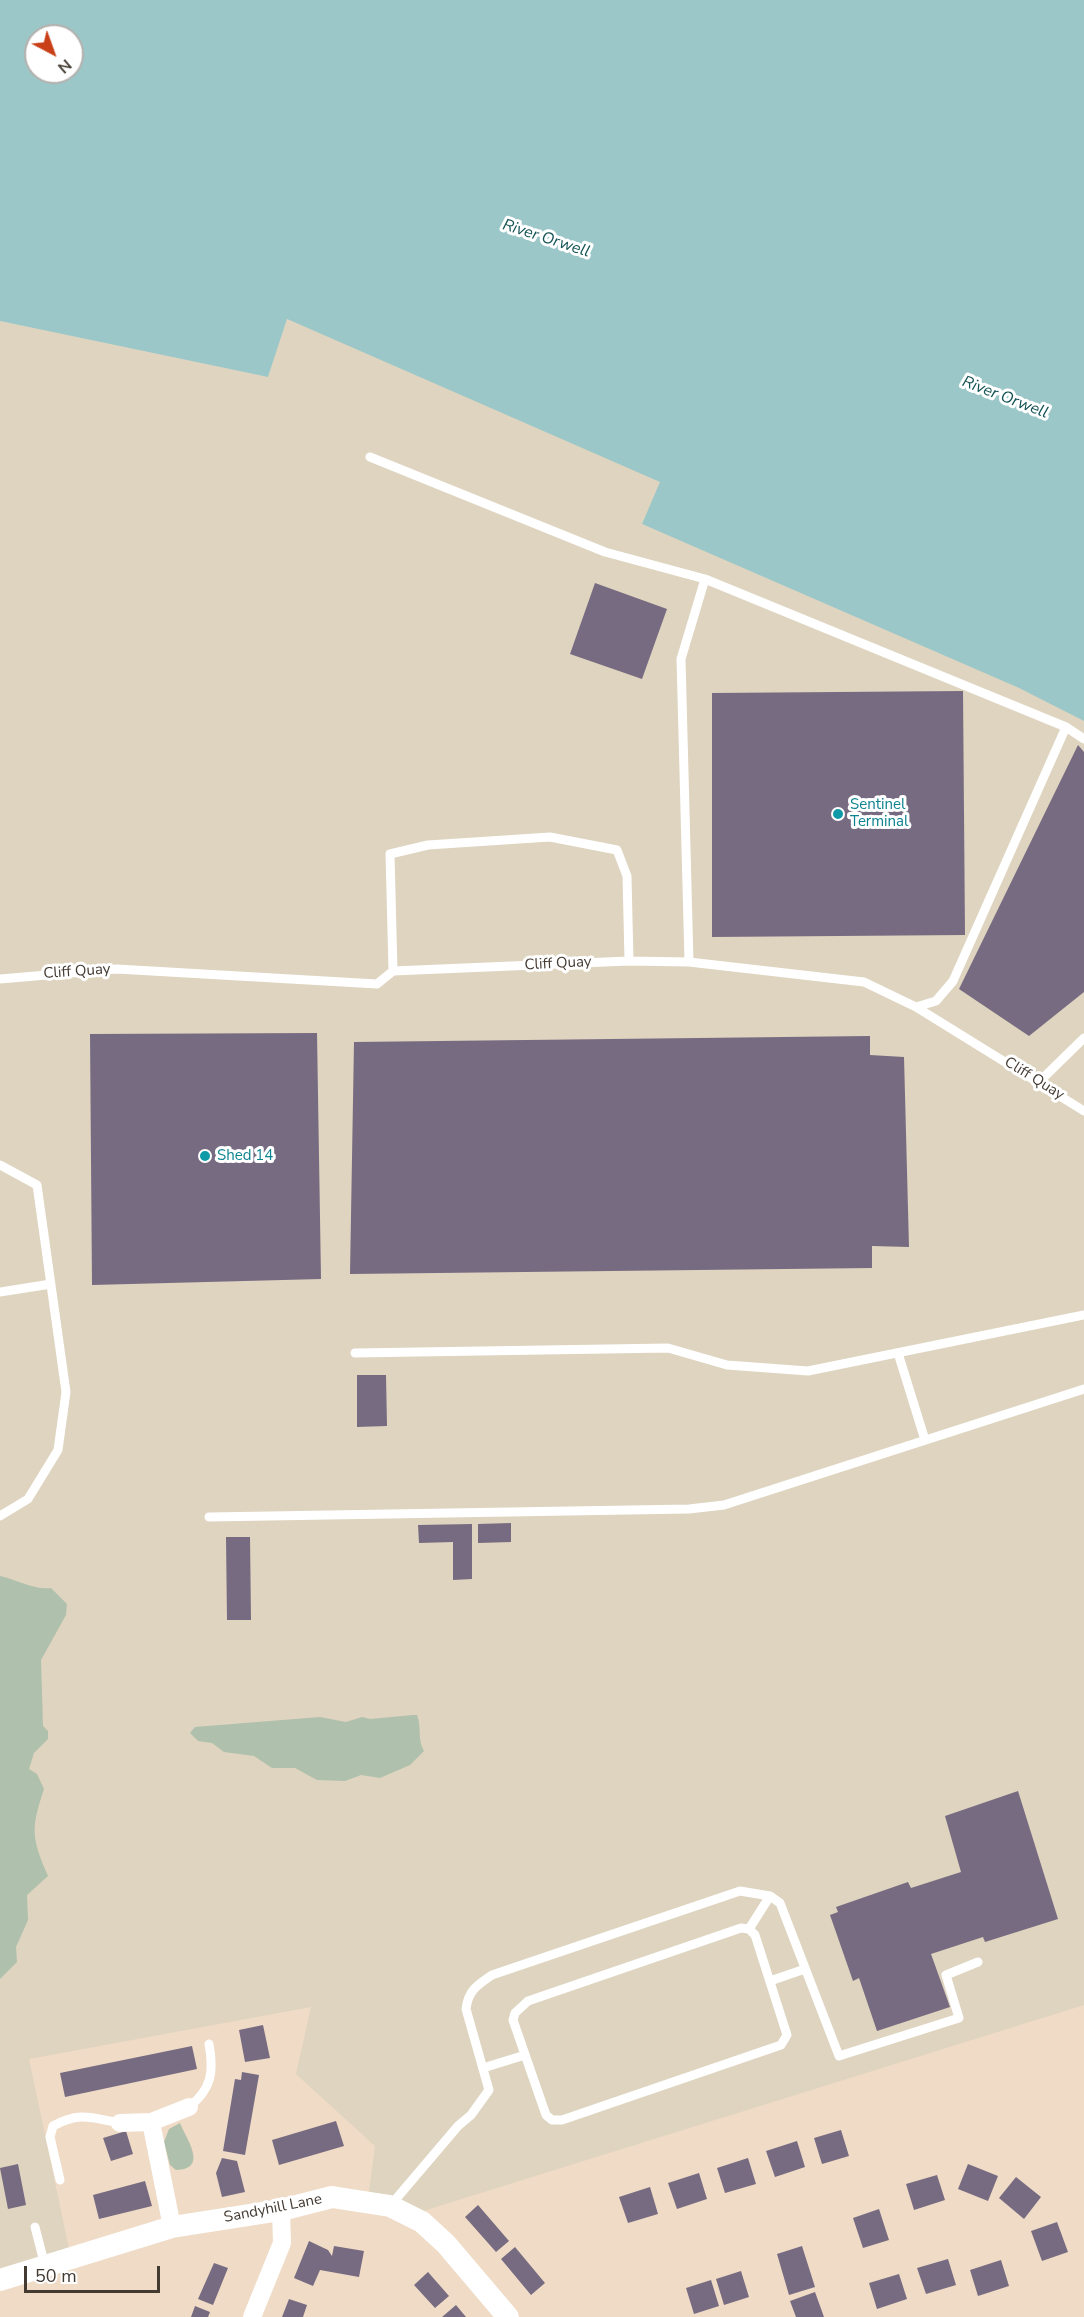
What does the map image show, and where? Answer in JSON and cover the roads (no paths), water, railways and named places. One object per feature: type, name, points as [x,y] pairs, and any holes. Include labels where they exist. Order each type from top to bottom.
[{"type":"street","points":[[120,2123],[151,2122],[189,2107]]},
{"type":"street","points":[[151,2122],[172,2226]]},
{"type":"street","name":"Sandyhill Lane","points":[[0,2280],[172,2226],[281,2210],[332,2197],[390,2206],[422,2222],[446,2244],[508,2317]]},
{"type":"street","points":[[252,2317],[282,2243],[281,2210]]},
{"type":"lane","points":[[370,457],[605,552],[705,579],[1066,726],[1084,739]]},
{"type":"lane","points":[[689,962],[681,659],[705,579]]},
{"type":"lane","points":[[916,1007],[936,1001],[953,981],[1066,726]]},
{"type":"lane","points":[[393,971],[390,854],[428,845],[550,837],[617,850],[627,876],[629,961]]},
{"type":"lane","name":"Cliff Quay","points":[[0,979],[117,969],[377,984],[393,971],[629,961],[689,962],[864,982],[916,1007],[1084,1111]]},
{"type":"lane","points":[[1039,1082],[1084,1038]]},
{"type":"lane","points":[[0,1165],[37,1185],[66,1392],[58,1450],[28,1499],[0,1516]]},
{"type":"lane","points":[[0,1293],[51,1284]]},
{"type":"lane","points":[[355,1353],[668,1348],[727,1365],[808,1371],[1084,1314]]},
{"type":"lane","points":[[898,1353],[925,1440]]},
{"type":"lane","points":[[209,1517],[689,1509],[724,1504],[1084,1389]]},
{"type":"lane","points":[[390,2206],[485,2098],[489,2090],[466,2009],[468,1996],[476,1985],[492,1975],[740,1891],[770,1896],[780,1903],[839,2056],[959,2018],[946,1975],[978,1962]]},
{"type":"lane","points":[[749,1929],[770,1896]]},
{"type":"lane","points":[[741,1928],[749,1929],[755,1935],[787,2035],[781,2045],[562,2120],[552,2121],[546,2115],[513,2020],[515,2013],[528,2001],[741,1928]]},
{"type":"lane","points":[[770,1981],[805,1969]]},
{"type":"lane","points":[[189,2107],[200,2099],[211,2081],[213,2066],[209,2044]]},
{"type":"lane","points":[[483,2068],[525,2055]]},
{"type":"lane","points":[[60,2180],[50,2137],[53,2126],[68,2117],[80,2115],[120,2123]]},
{"type":"lane","points":[[35,2227],[45,2266]]},
{"type":"water","name":"River Orwell","points":[[0,0],[1084,0],[1084,721],[1019,688],[642,524],[660,482],[287,319],[268,377],[0,321]]},
{"type":"place","name":"Sentinel Terminal","points":[[838,814]]},
{"type":"place","name":"Shed 14","points":[[205,1156]]}]
